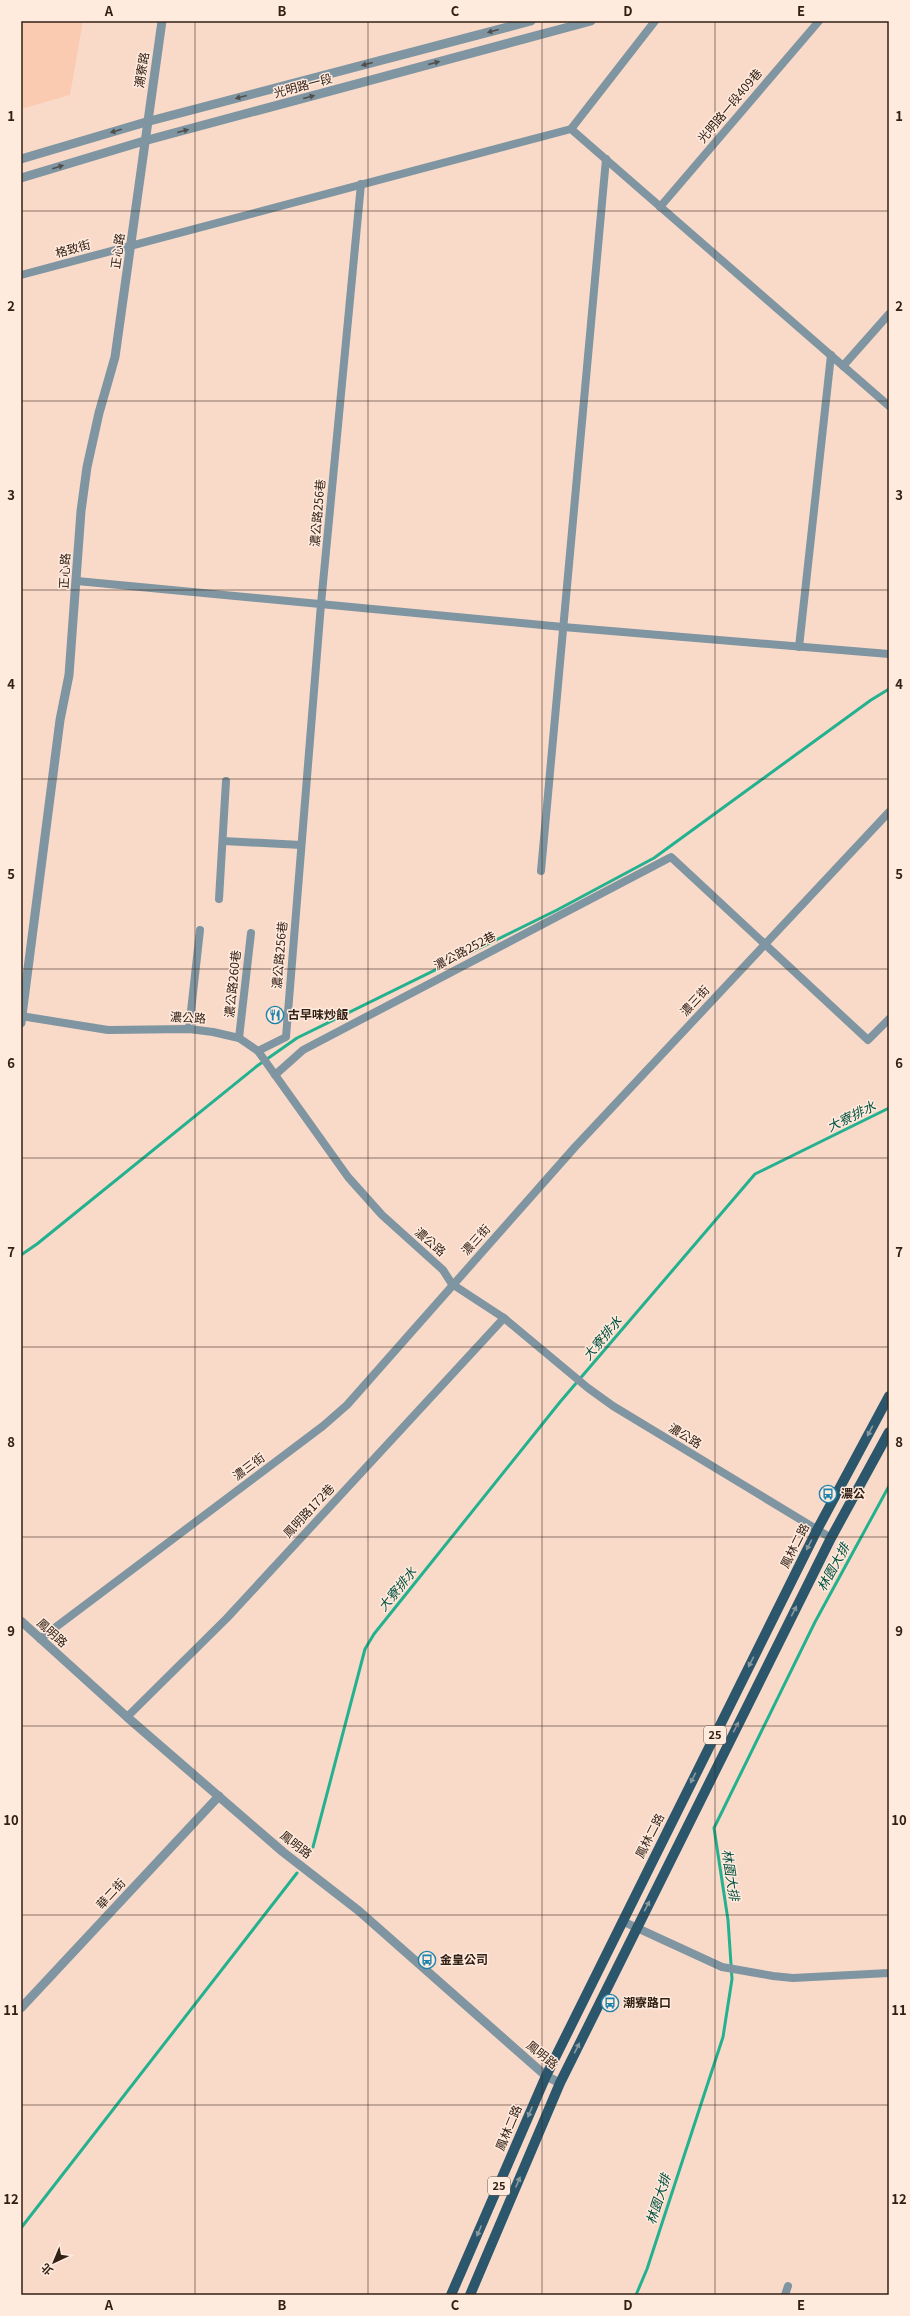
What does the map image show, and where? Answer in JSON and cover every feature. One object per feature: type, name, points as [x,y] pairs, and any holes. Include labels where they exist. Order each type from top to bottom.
[{"type":"main road","name":"鳳林二路","points":[[451,2295],[546,2076],[817,1530],[889,1396]]},
{"type":"main road","name":"25","points":[[470,2295],[560,2083],[636,1927],[831,1538],[889,1432]]},
{"type":"street","name":"潮寮路","points":[[146,122],[162,21]]},
{"type":"street","name":"光明路一段","points":[[21,159],[146,122],[530,21]]},
{"type":"street","name":"光明路一段","points":[[21,178],[144,141],[591,21]]},
{"type":"street","points":[[655,21],[571,129],[889,406]]},
{"type":"street","name":"光明路一段409巷","points":[[660,207],[819,21]]},
{"type":"street","name":"正心路","points":[[22,1019],[60,720],[69,675],[81,511],[87,467],[99,413],[115,357],[131,245],[146,122]]},
{"type":"street","name":"格致街","points":[[21,275],[571,129]]},
{"type":"street","points":[[541,872],[606,159]]},
{"type":"street","name":"濃公路256巷","points":[[260,1054],[286,1037],[321,604],[361,184]]},
{"type":"street","points":[[843,366],[889,314]]},
{"type":"street","points":[[799,647],[831,356]]},
{"type":"street","points":[[77,581],[563,627],[889,654]]},
{"type":"street","points":[[219,899],[226,781]]},
{"type":"street","name":"濃三街","points":[[40,1639],[323,1426],[347,1405],[452,1284],[575,1147],[889,812]]},
{"type":"street","points":[[223,841],[302,845]]},
{"type":"street","name":"濃公路252巷","points":[[275,1074],[303,1050],[671,857],[764,944]]},
{"type":"street","points":[[189,1029],[200,930]]},
{"type":"street","name":"濃公路260巷","points":[[239,1038],[251,933]]},
{"type":"street","points":[[764,944],[868,1040],[889,1019]]},
{"type":"street","name":"濃公路","points":[[22,1019],[108,1030],[189,1029],[239,1038],[260,1054],[362,1194],[427,1257],[443,1270],[452,1284],[504,1318],[573,1376],[613,1406],[831,1538]]},
{"type":"street","name":"鳳明路172巷","points":[[127,1717],[227,1618],[504,1318]]},
{"type":"street","name":"鳳明路","points":[[21,1621],[127,1717],[283,1852],[359,1911],[546,2076],[560,2083]]},
{"type":"street","name":"華二街","points":[[21,2008],[219,1796]]},
{"type":"street","points":[[622,1921],[722,1967],[793,1978],[889,1973]]},
{"type":"street","points":[[785,2295],[788,2286]]},
{"type":"shaded area","points":[[21,21],[83,21],[70,95],[21,109]]},
{"type":"waterway","points":[[21,1255],[37,1244],[257,1066],[297,1038],[557,910],[654,858],[871,700],[889,689]]},
{"type":"waterway","name":"大寮排水","points":[[313,1847],[365,1649],[374,1634],[560,1402],[755,1174],[889,1108]]},
{"type":"waterway","name":"林園大排","points":[[636,2295],[647,2269],[723,2037],[732,1979],[728,1920],[714,1828],[815,1622],[889,1486]]},
{"type":"waterway","points":[[21,2228],[297,1873]]},
{"type":"place","name":"古早味炒飯","points":[[275,1015]]},
{"type":"place","name":"濃公","points":[[828,1494]]},
{"type":"place","name":"金皇公司","points":[[427,1960]]},
{"type":"place","name":"潮寮路口","points":[[610,2003]]}]
